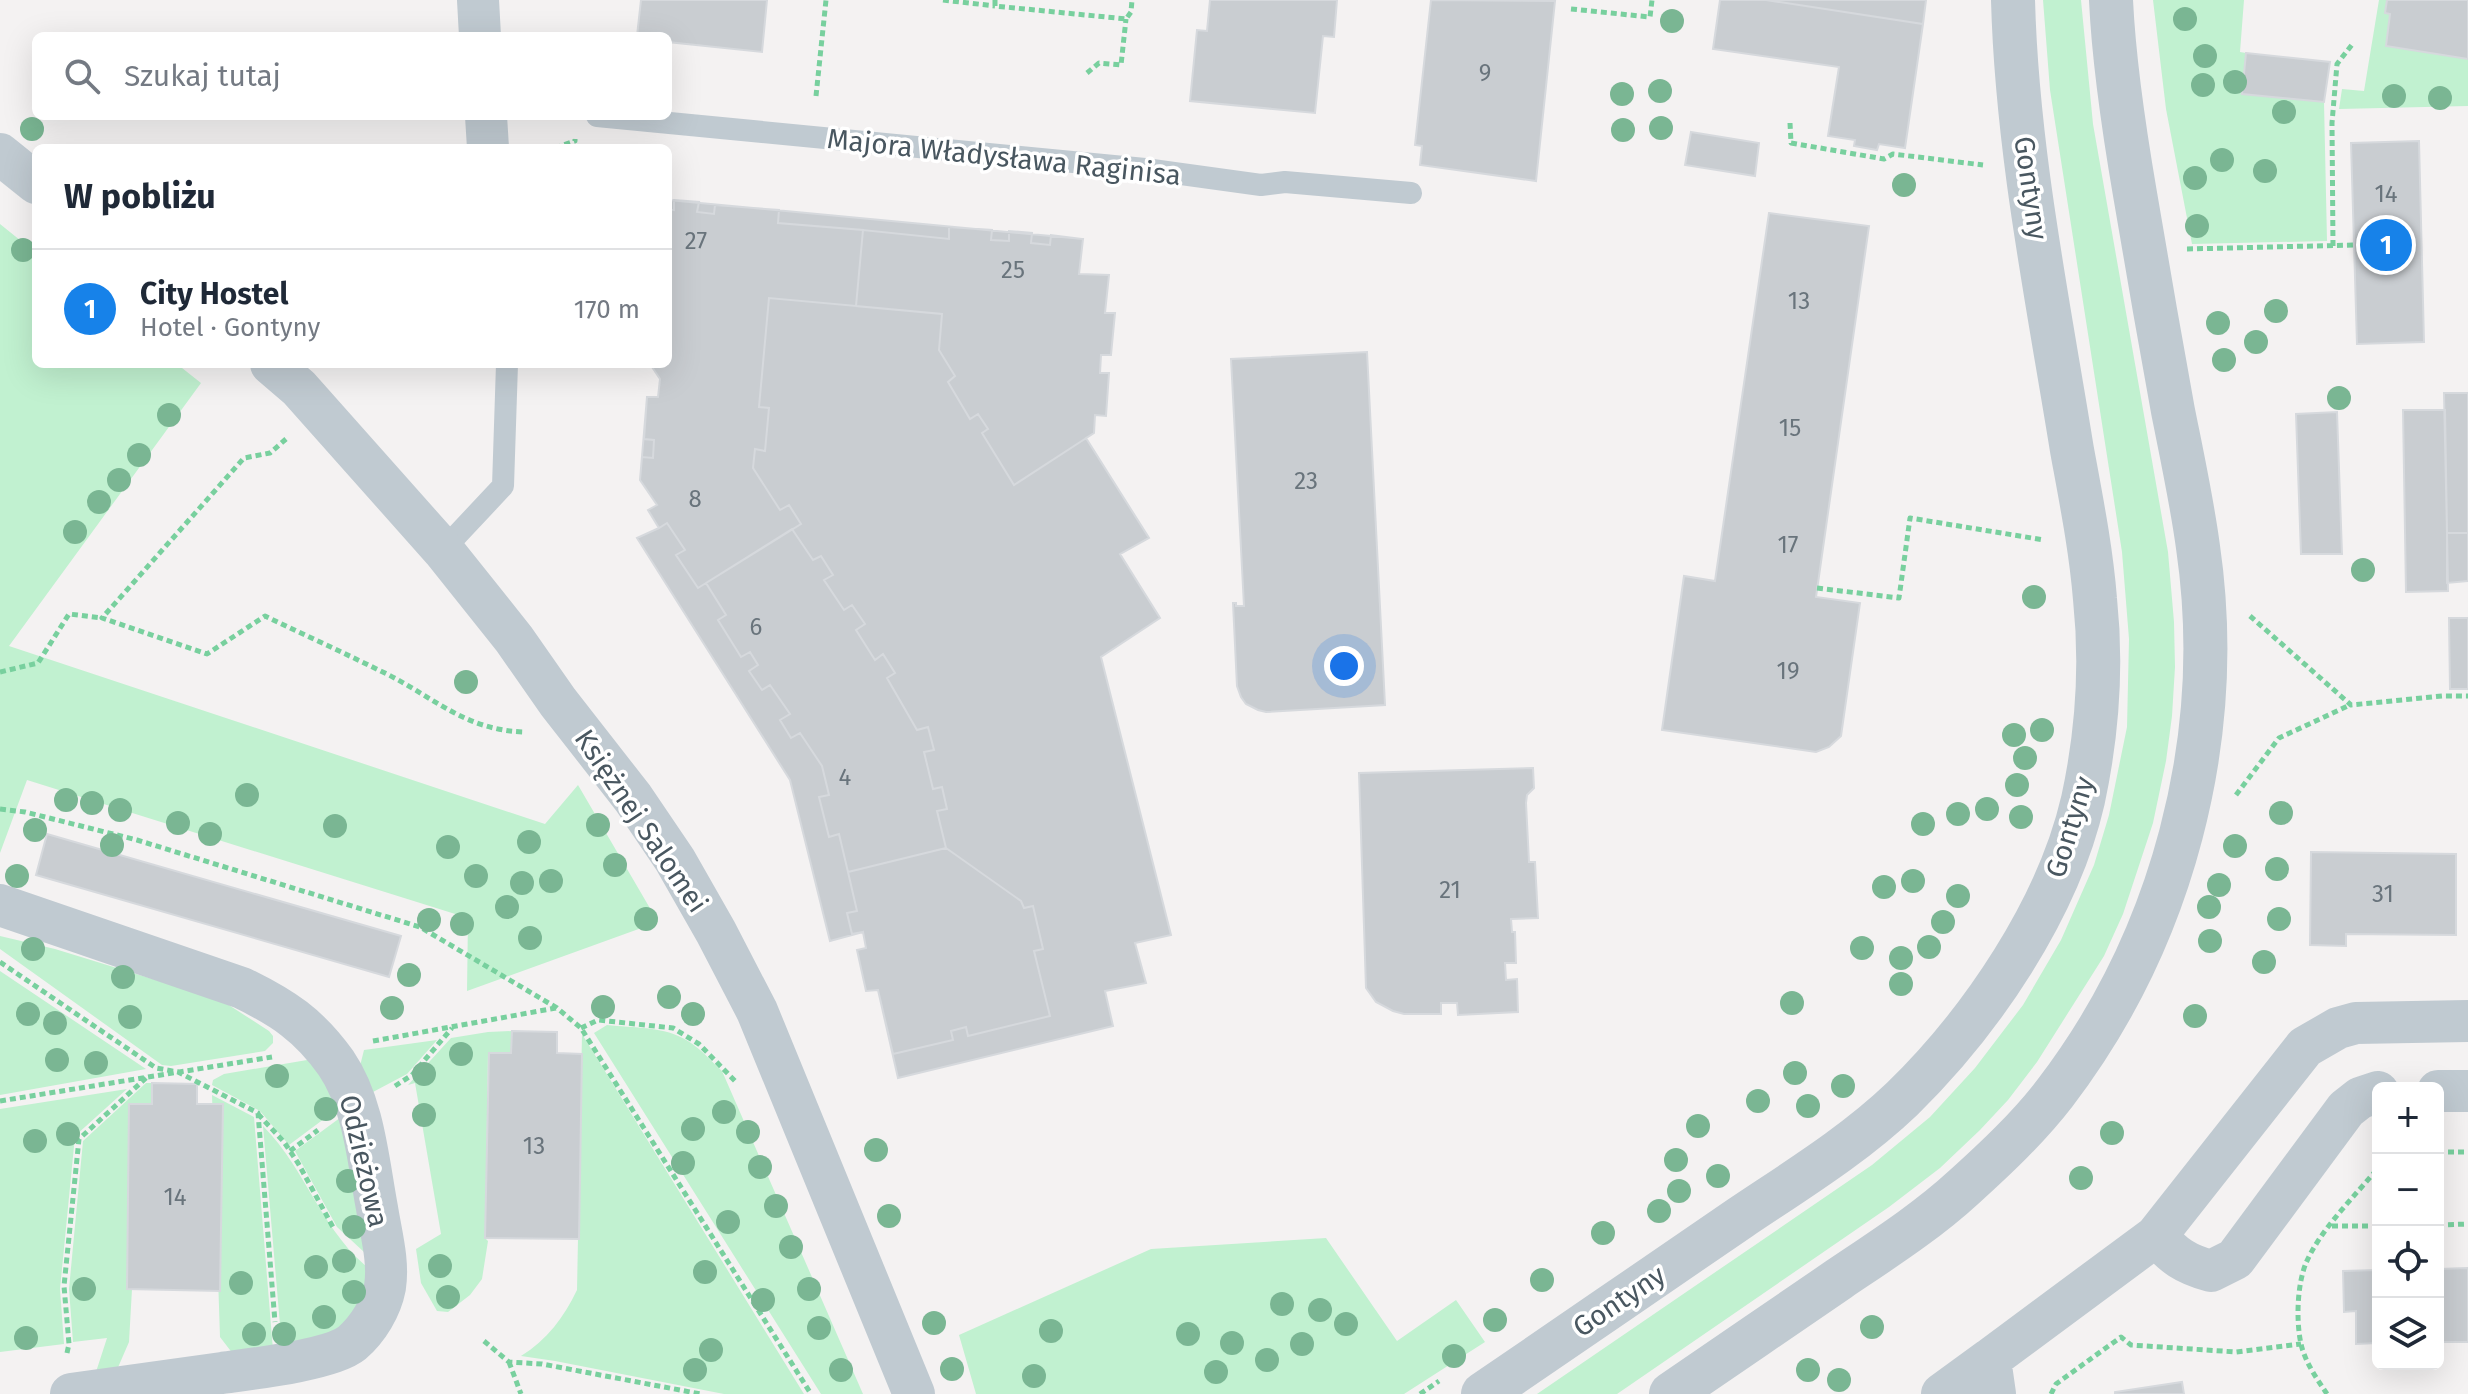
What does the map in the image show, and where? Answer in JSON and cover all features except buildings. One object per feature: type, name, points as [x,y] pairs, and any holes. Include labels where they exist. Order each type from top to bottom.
[{"type":"street","points":[[478,0],[480,32]]},
{"type":"street","name":"Gontyny","points":[[1464,1386],[1838,1151],[1900,1101],[1946,1051],[1995,988],[2036,919],[2069,845],[2082,803],[2094,731],[2098,629],[2091,560],[2027,174],[2013,0]]},
{"type":"street","points":[[1671,1394],[1920,1223],[1963,1188],[2027,1126],[2074,1067],[2118,996],[2166,887],[2183,828],[2200,736],[2205,676],[2202,592],[2195,526],[2118,89],[2111,0]]},
{"type":"street","points":[[486,120],[488,144]]},
{"type":"street","points":[[0,154],[32,180]]},
{"type":"street","name":"Księżnej Salomei","points":[[276,368],[299,388],[443,550],[633,798],[675,860],[757,1011],[914,1394]]},
{"type":"street","name":"Odzieżowa","points":[[0,905],[242,988],[279,1006],[314,1034],[337,1065],[354,1102],[366,1143],[386,1264],[385,1287],[379,1309],[350,1345],[325,1354],[279,1365],[68,1375]]},
{"type":"street","points":[[1942,1394],[1993,1377],[2156,1236],[2305,1047],[2338,1028],[2356,1023],[2468,1021]]},
{"type":"street","points":[[2444,1091],[2468,1091]]},
{"type":"street","points":[[2156,1236],[2191,1266],[2211,1271],[2235,1259],[2346,1109],[2360,1098],[2372,1094]]},
{"type":"lane","name":"Majora Władysława Raginisa","points":[[638,120],[1145,169],[1261,185],[1285,182],[1411,193]]},
{"type":"lane","points":[[443,550],[503,486],[507,368]]},
{"type":"path","points":[[816,96],[826,0]]},
{"type":"path","points":[[943,0],[1126,19]]},
{"type":"path","points":[[1087,73],[1099,63],[1121,65],[1126,19],[1131,12],[1132,0]]},
{"type":"path","points":[[1571,9],[1650,17],[1652,0]]},
{"type":"path","points":[[2333,246],[2332,123],[2337,64],[2354,42]]},
{"type":"path","points":[[1790,123],[1791,143],[1884,159],[1893,154],[1983,165],[1981,154]]},
{"type":"path","points":[[2182,249],[2354,245]]},
{"type":"path","points":[[102,618],[244,458],[270,453],[293,433]]},
{"type":"path","points":[[1817,588],[1899,598],[1910,518],[2052,541]]},
{"type":"path","points":[[2249,604],[2250,617],[2351,705]]},
{"type":"path","points":[[0,672],[38,663],[69,614],[102,618],[207,654],[265,616],[390,676],[483,727],[525,733],[558,702]]},
{"type":"path","points":[[2235,797],[2279,738],[2351,705],[2468,696]]},
{"type":"path","points":[[0,809],[25,812],[137,840],[420,927],[557,1008],[581,1028],[811,1394]]},
{"type":"path","points":[[0,962],[156,1068],[178,1072],[258,1113],[290,1151],[337,1232]]},
{"type":"path","points":[[0,1101],[452,1028],[557,1008]]},
{"type":"path","points":[[581,1028],[598,1020],[673,1028],[699,1044],[739,1085]]},
{"type":"path","points":[[354,1102],[384,1092],[412,1075],[452,1028]]},
{"type":"path","points":[[68,1375],[64,1286],[79,1139],[147,1077]]},
{"type":"path","points":[[258,1113],[279,1365]]},
{"type":"path","points":[[2444,1152],[2468,1152]]},
{"type":"path","points":[[2327,1394],[2313,1373],[2301,1344],[2299,1312],[2306,1264],[2331,1226],[2372,1175]]},
{"type":"path","points":[[2444,1225],[2468,1224]]},
{"type":"path","points":[[2331,1226],[2372,1226]]},
{"type":"path","points":[[2051,1394],[2056,1384],[2121,1337],[2131,1345],[2236,1352],[2301,1344]]},
{"type":"path","points":[[484,1341],[509,1362],[521,1394]]},
{"type":"path","points":[[509,1362],[542,1364],[701,1394]]},
{"type":"path","points":[[1420,1394],[1464,1386]]},
{"type":"green space","points":[[2043,0],[2081,0],[2093,124],[2168,552],[2174,622],[2172,716],[2153,823],[2123,914],[2104,956],[2037,1062],[2008,1100],[1940,1168],[1889,1207],[1617,1394],[1537,1394],[1872,1165],[1930,1117],[1975,1068],[2023,1005],[2061,940],[2094,865],[2109,815],[2127,727],[2129,639],[2122,552],[2050,90]]},
{"type":"green space","points":[[2153,0],[2244,0],[2240,52],[2246,53],[2243,94],[2324,102],[2327,241],[2192,244],[2166,109]]},
{"type":"green space","points":[[2379,0],[2387,0],[2385,12],[2390,14],[2386,46],[2468,59],[2468,106],[2339,109],[2342,89],[2364,91]]},
{"type":"green space","points":[[0,224],[32,250],[32,368],[182,368],[201,383],[9,646],[545,824],[578,785],[658,922],[467,991],[468,918],[27,780],[0,853]]},
{"type":"green space","points":[[0,936],[55,949],[221,1000],[269,1031],[273,1043],[265,1051],[162,1065],[0,949]]},
{"type":"green space","points":[[0,971],[146,1069],[0,1095]]},
{"type":"green space","points":[[607,1025],[649,1028],[679,1036],[722,1071],[863,1394],[821,1394],[594,1033]]},
{"type":"green space","points":[[512,1031],[511,1053],[488,1053],[485,1238],[488,1241],[482,1279],[470,1295],[448,1312],[437,1311],[421,1283],[416,1249],[441,1234],[415,1083],[408,1085],[451,1038]]},
{"type":"green space","points":[[582,1034],[804,1394],[724,1394],[521,1356],[554,1327],[577,1290]]},
{"type":"green space","points":[[437,1040],[407,1074],[373,1092],[359,1070],[364,1050]]},
{"type":"green space","points":[[313,1059],[348,1101],[289,1145],[260,1111],[212,1085],[213,1080],[224,1074]]},
{"type":"green space","points":[[146,1083],[152,1083],[152,1104],[129,1104],[127,1289],[132,1289],[129,1342],[116,1372],[95,1375],[107,1338],[73,1342],[69,1289],[83,1141]]},
{"type":"green space","points":[[127,1089],[75,1136],[60,1289],[64,1344],[0,1352],[0,1109]]},
{"type":"green space","points":[[212,1095],[254,1117],[273,1350],[233,1354],[220,1337]]},
{"type":"green space","points":[[352,1109],[378,1265],[337,1227],[295,1151]]},
{"type":"green space","points":[[263,1126],[279,1144],[344,1243],[378,1275],[353,1325],[282,1348]]},
{"type":"green space","points":[[1326,1238],[1397,1341],[1456,1300],[1485,1342],[1404,1394],[976,1394],[959,1335],[1151,1249]]},
{"type":"place","name":"City Hostel","points":[[2386,245]]}]
